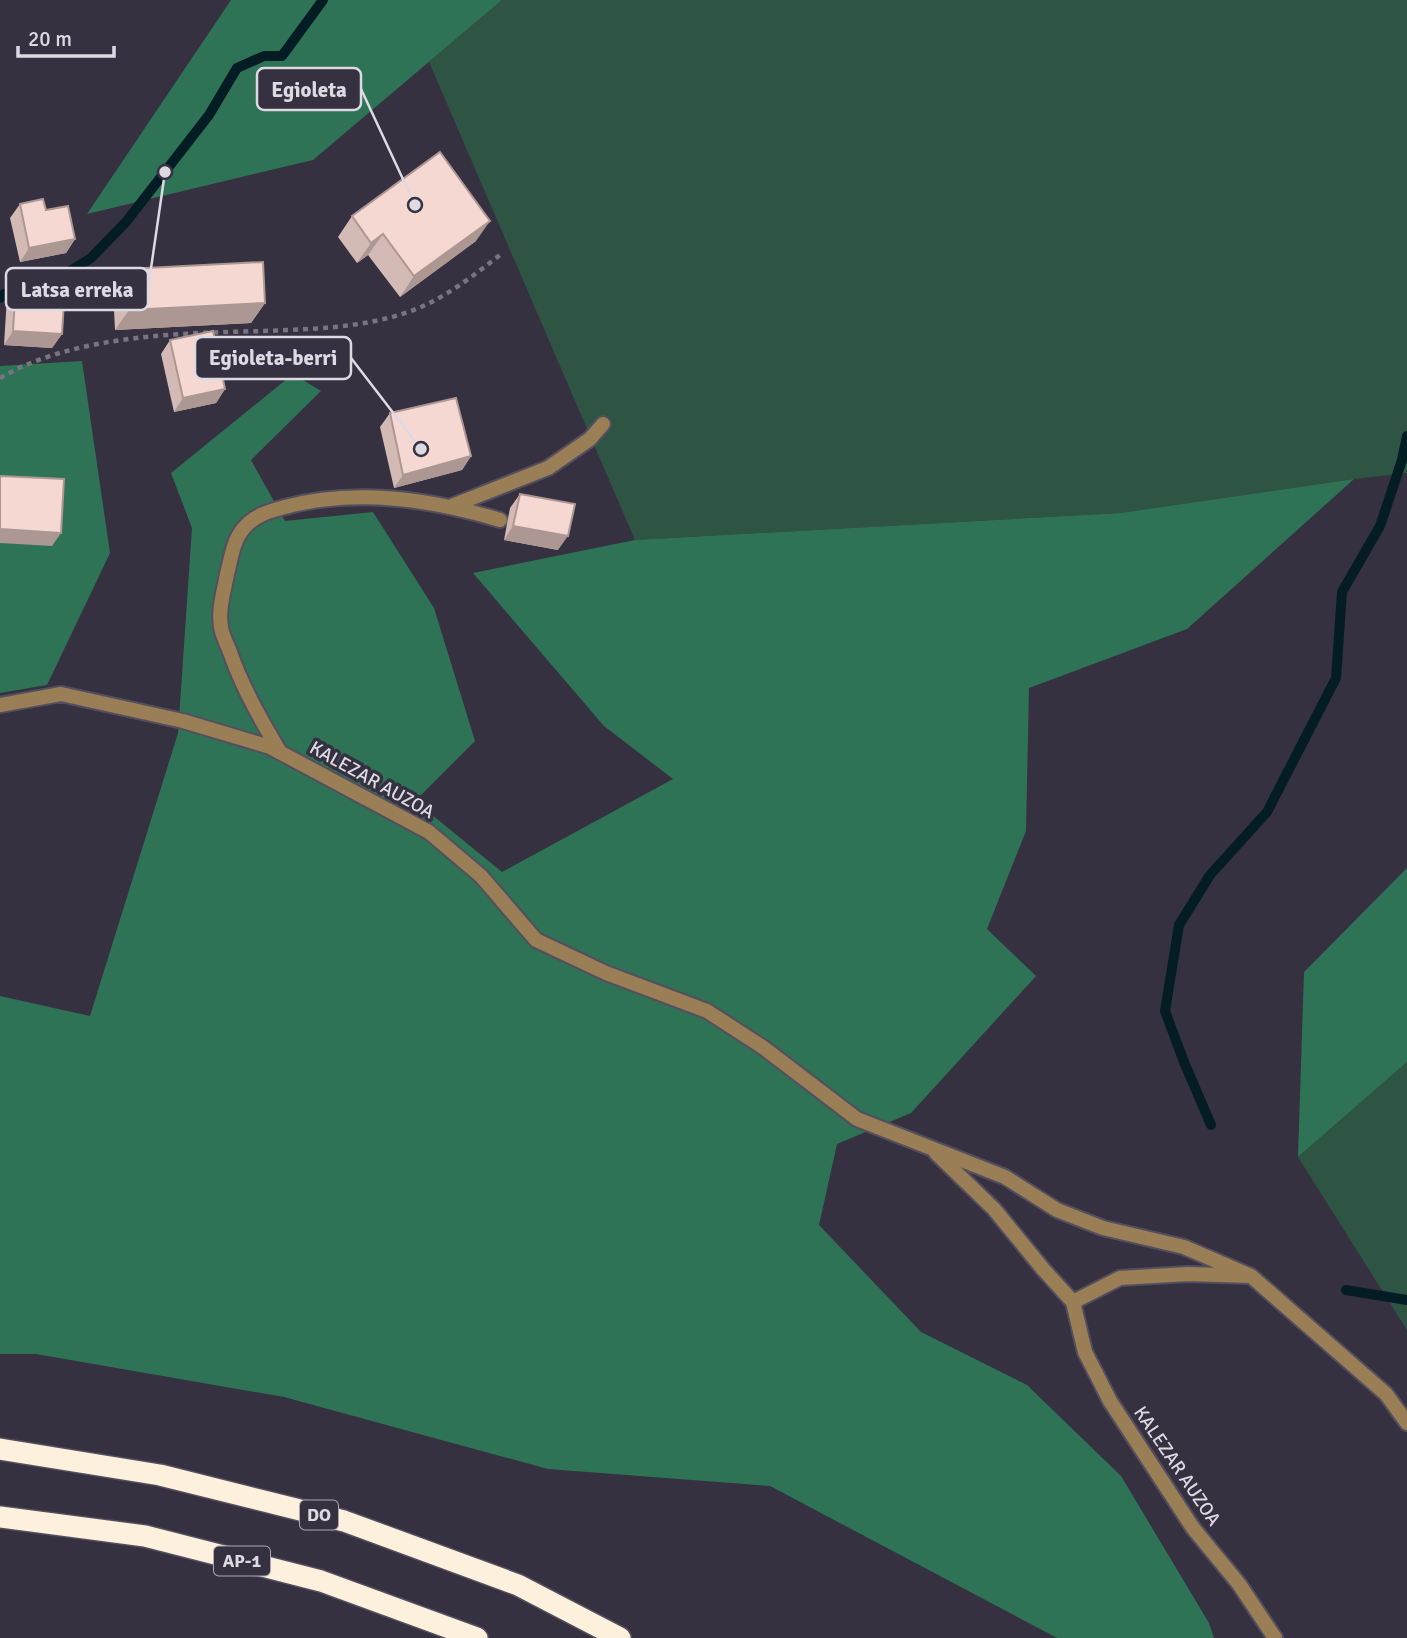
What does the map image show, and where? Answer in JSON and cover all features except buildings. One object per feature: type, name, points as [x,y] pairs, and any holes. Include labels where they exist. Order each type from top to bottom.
[{"type":"highway","name":"DO","points":[[0,1449],[160,1475],[344,1521],[518,1585],[620,1638]]},
{"type":"highway","name":"AP-1","points":[[0,1517],[145,1536],[321,1581],[477,1638]]},
{"type":"street","points":[[449,507],[548,468],[590,439],[603,424]]},
{"type":"street","points":[[280,752],[244,685],[221,629],[220,606],[232,551],[243,529],[264,512],[306,501],[354,496],[401,499],[449,507],[500,520]]},
{"type":"street","name":"KALEZAR AUZOA","points":[[0,705],[61,694],[183,722],[280,752],[429,832],[481,876],[536,940],[606,973],[707,1011],[764,1048],[857,1119],[1005,1177],[1057,1210],[1103,1228],[1184,1248],[1251,1276],[1386,1394],[1407,1423]]},
{"type":"street","name":"KALEZAR AUZOA","points":[[930,1147],[994,1209],[1073,1302],[1085,1352],[1110,1401],[1193,1528],[1239,1584],[1275,1638]]},
{"type":"street","points":[[1073,1302],[1120,1278],[1188,1274],[1251,1276]]},
{"type":"path","points":[[0,378],[45,356],[125,340],[368,323],[412,311],[445,295],[500,255]]},
{"type":"green space","points":[[231,0],[502,0],[313,160],[87,214]]},
{"type":"green space","points":[[502,0],[1407,0],[1407,473],[1120,513],[635,540],[429,62]]},
{"type":"green space","points":[[82,361],[110,553],[47,685],[0,693],[0,366]]},
{"type":"green space","points":[[293,374],[321,391],[251,460],[285,521],[373,512],[434,608],[475,741],[415,801],[502,872],[673,779],[604,726],[473,573],[635,540],[1120,513],[1354,479],[1187,629],[1029,688],[1026,831],[987,929],[1036,976],[911,1113],[837,1144],[819,1225],[921,1332],[1027,1385],[1121,1476],[1209,1623],[1214,1638],[1057,1638],[770,1486],[548,1469],[284,1397],[36,1354],[0,1354],[0,996],[90,1016],[178,733],[192,528],[171,473]]},
{"type":"green space","points":[[1407,868],[1407,1062],[1298,1157],[1304,972]]},
{"type":"green space","points":[[1407,1062],[1407,1330],[1298,1157]]},
{"type":"waterway","points":[[33,288],[59,278],[91,258],[126,222],[209,115],[237,68],[264,56],[282,56],[323,0]]},
{"type":"waterway","points":[[0,298],[4,294],[19,291]]},
{"type":"waterway","points":[[1211,1125],[1165,1011],[1179,925],[1210,875],[1267,812],[1336,678],[1342,592],[1380,526],[1402,460],[1407,436]]},
{"type":"waterway","points":[[1346,1290],[1407,1300]]},
{"type":"place","name":"Latsa erreka","points":[[165,172]]},
{"type":"place","name":"Egioleta","points":[[415,205]]},
{"type":"place","name":"Egioleta-berri","points":[[421,449]]}]
